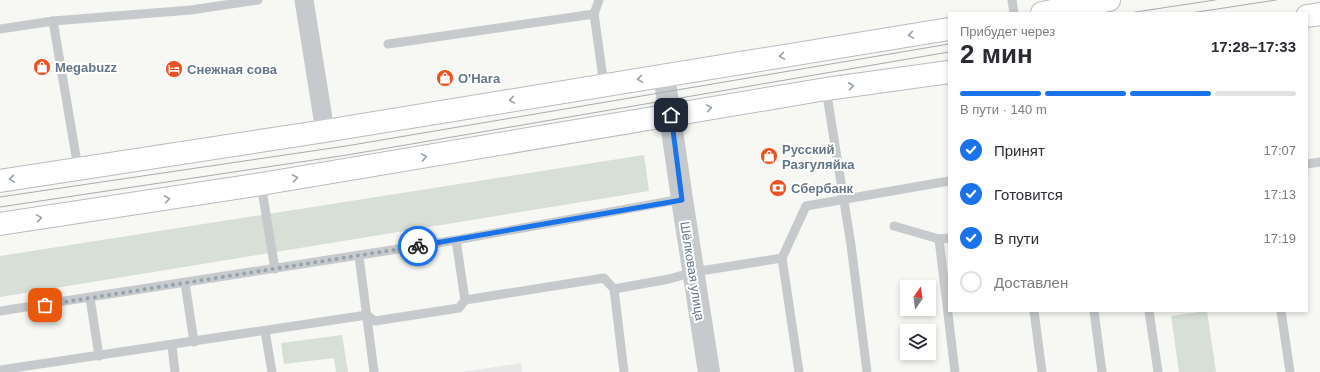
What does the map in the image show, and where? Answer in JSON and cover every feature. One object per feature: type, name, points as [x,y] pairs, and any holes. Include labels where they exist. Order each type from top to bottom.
[{"type":"highway","points":[[1047,12],[1109,0]]},
{"type":"highway","points":[[1308,16],[1320,14]]},
{"type":"highway","points":[[0,181],[325,131],[948,29]]},
{"type":"highway","points":[[0,224],[261,184],[671,115],[948,72]]},
{"type":"street","points":[[304,0],[325,131]]},
{"type":"street","name":"Шёлковая улица","points":[[664,75],[709,372]]},
{"type":"lane","points":[[189,0],[191,10]]},
{"type":"lane","points":[[0,29],[53,21],[191,10],[258,0]]},
{"type":"lane","points":[[599,0],[594,14],[604,85]]},
{"type":"lane","points":[[1012,0],[1014,12]]},
{"type":"lane","points":[[388,44],[594,14]]},
{"type":"lane","points":[[53,21],[78,168]]},
{"type":"lane","points":[[826,90],[851,245],[867,372]]},
{"type":"lane","points":[[1308,164],[1320,162]]},
{"type":"lane","points":[[799,372],[782,258],[806,206],[948,181]]},
{"type":"lane","points":[[261,184],[275,269]]},
{"type":"lane","points":[[0,312],[359,256],[682,200]]},
{"type":"lane","points":[[894,226],[939,239],[948,238]]},
{"type":"lane","points":[[939,239],[955,372]]},
{"type":"lane","points":[[456,240],[465,300]]},
{"type":"lane","points":[[359,256],[374,372]]},
{"type":"lane","points":[[614,289],[670,279],[694,272],[782,258]]},
{"type":"lane","points":[[0,370],[172,346],[366,316],[375,321],[459,308],[465,300],[604,278],[614,289],[624,372]]},
{"type":"lane","points":[[185,283],[194,342]]},
{"type":"lane","points":[[90,298],[99,356]]},
{"type":"lane","points":[[1034,312],[1042,372]]},
{"type":"lane","points":[[1094,312],[1102,372]]},
{"type":"lane","points":[[1149,312],[1158,372]]},
{"type":"lane","points":[[1281,312],[1290,372]]},
{"type":"lane","points":[[265,331],[272,372]]},
{"type":"lane","points":[[172,346],[175,372]]},
{"type":"shaded area","points":[[644,155],[649,191],[0,297],[0,256]]},
{"type":"shaded area","points":[[1207,312],[1216,372],[1179,372],[1171,316]]},
{"type":"shaded area","points":[[342,335],[348,372],[336,372],[334,358],[284,364],[281,343]]},
{"type":"shaded area","points":[[521,363],[522,372],[462,372]]},
{"type":"tram line","points":[[1136,12],[1215,0]]},
{"type":"tram line","points":[[1198,12],[1276,0]]},
{"type":"tram line","points":[[0,197],[346,146],[948,44]]},
{"type":"tram line","points":[[0,207],[347,155],[948,52]]},
{"type":"way so far","points":[[45,305],[418,246]]},
{"type":"place","name":"Megabuzz","points":[[42,67]]},
{"type":"place","name":"Снежная сова","points":[[174,69]]},
{"type":"place","name":"O'Hara","points":[[445,78]]},
{"type":"place","name":"Русский Разгуляйка","points":[[769,156]]},
{"type":"place","name":"Сбербанк","points":[[778,188]]},
{"type":"route","points":[[418,246],[682,200],[671,115]]}]
